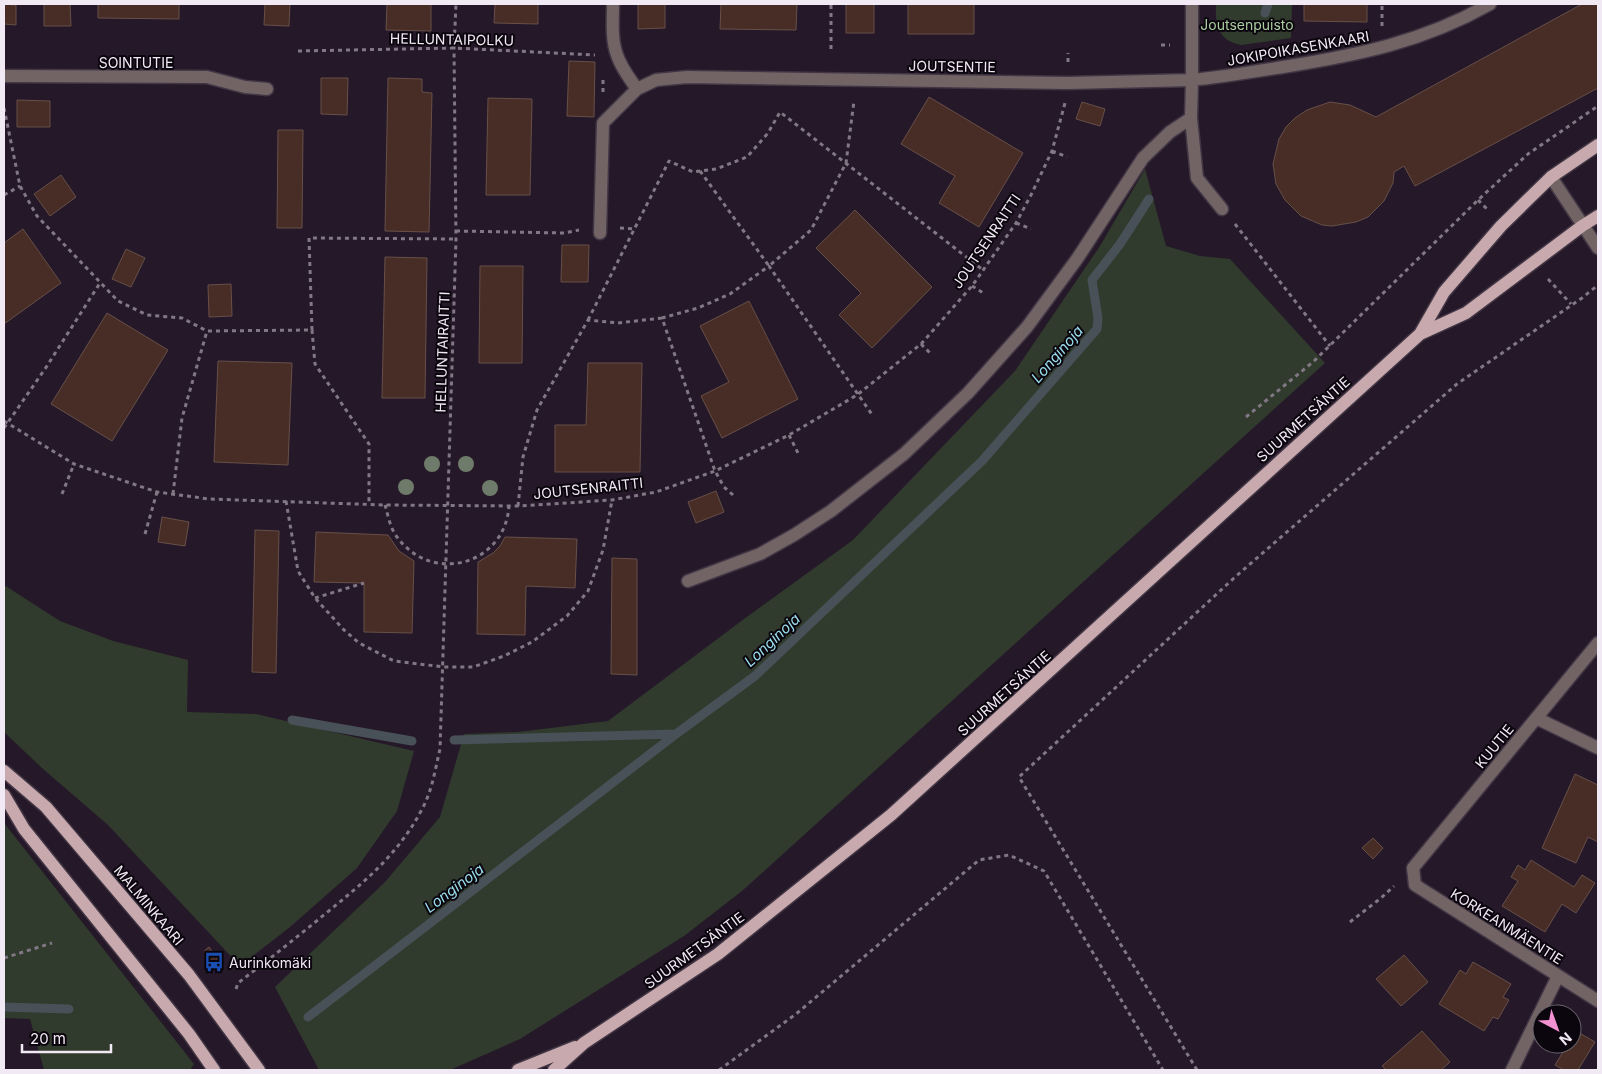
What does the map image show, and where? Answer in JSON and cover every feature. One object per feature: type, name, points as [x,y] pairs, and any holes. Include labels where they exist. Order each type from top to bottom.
[{"type":"main road","name":"SUURMETSÄNTIE","points":[[1420,334],[1444,292],[1501,226],[1551,177],[1598,145]]},
{"type":"main road","name":"SUURMETSÄNTIE","points":[[554,1070],[584,1043],[718,954],[891,815],[1420,334],[1466,313],[1598,216]]},
{"type":"main road","name":"MALMINKAARI","points":[[4,770],[53,814],[189,975],[259,1070]]},
{"type":"main road","points":[[4,795],[24,829],[189,1034],[214,1070]]},
{"type":"main road","name":"SUURMETSÄNTIE","points":[[518,1070],[584,1043]]},
{"type":"street","points":[[600,230],[603,123],[637,89],[622,67],[616,54],[613,4]]},
{"type":"street","points":[[1192,4],[1191,118],[1197,178],[1222,209]]},
{"type":"street","name":"JOKIPOIKASENKAARI","points":[[1192,80],[1353,56],[1405,42],[1461,20],[1490,4]]},
{"type":"street","name":"SOINTUTIE","points":[[4,76],[207,77],[245,87],[267,89]]},
{"type":"street","name":"JOUTSENTIE","points":[[637,89],[656,80],[687,77],[856,78],[1068,83],[1192,80]]},
{"type":"street","points":[[688,581],[760,554],[794,535],[831,511],[904,454],[968,392],[1027,327],[1077,259],[1142,158],[1170,132],[1191,118]]},
{"type":"street","points":[[1551,177],[1598,248]]},
{"type":"street","name":"KUUTIE","points":[[1413,868],[1598,643]]},
{"type":"street","points":[[1536,718],[1598,748]]},
{"type":"street","name":"KORKEANMÄENTIE","points":[[1413,868],[1415,886],[1598,1001]]},
{"type":"street","points":[[1512,1070],[1558,976]]},
{"type":"path","name":"HELLUNTAIRAITTI","points":[[236,989],[238,983],[365,882],[385,863],[408,834],[422,810],[432,785],[440,749],[443,701],[456,239],[454,48],[456,4]]},
{"type":"path","points":[[831,4],[831,49]]},
{"type":"path","points":[[1382,4],[1382,26]]},
{"type":"path","name":"HELLUNTAIPOLKU","points":[[298,51],[454,48],[596,55]]},
{"type":"path","points":[[588,320],[618,323],[662,318],[698,308],[730,294],[768,266],[811,230],[846,163],[856,78]]},
{"type":"path","name":"JOUTSENRAITTI","points":[[5,423],[74,464],[157,492],[209,499],[385,505],[518,506],[612,500],[656,492],[715,471],[789,436],[857,395],[921,344],[972,286],[1016,223],[1052,151],[1066,98]]},
{"type":"path","points":[[1246,417],[1313,362],[1478,200],[1528,154],[1598,106]]},
{"type":"path","points":[[4,108],[20,186],[37,216],[118,301],[147,315],[182,318],[207,331],[312,330]]},
{"type":"path","points":[[518,506],[523,457],[537,410],[588,320],[669,162],[693,172],[716,169],[747,157],[768,133],[780,112],[983,270]]},
{"type":"path","points":[[1052,151],[1067,157]]},
{"type":"path","points":[[699,171],[873,416]]},
{"type":"path","points":[[4,195],[20,186]]},
{"type":"path","points":[[1222,209],[1330,346]]},
{"type":"path","points":[[1016,223],[1031,229]]},
{"type":"path","points":[[456,230],[564,234],[634,229]]},
{"type":"path","points":[[369,504],[369,444],[315,364],[309,238],[456,239]]},
{"type":"path","points":[[4,428],[5,423],[45,369],[100,283]]},
{"type":"path","points":[[1197,1070],[1019,777],[1234,578],[1457,384],[1598,285]]},
{"type":"path","points":[[972,286],[985,294]]},
{"type":"path","points":[[662,318],[715,471],[724,487],[733,495]]},
{"type":"path","points":[[173,494],[182,418],[207,331]]},
{"type":"path","points":[[921,344],[931,354]]},
{"type":"path","points":[[789,436],[799,455]]},
{"type":"path","points":[[62,494],[74,464]]},
{"type":"path","points":[[145,534],[157,492]]},
{"type":"path","points":[[286,501],[298,571],[315,598],[344,630],[359,643],[394,661],[444,667],[474,667],[504,656],[532,642],[567,616],[588,591],[603,550],[612,500]]},
{"type":"path","points":[[385,505],[390,524],[397,537],[415,555],[432,563],[446,564],[469,561],[490,548],[501,533],[509,516],[509,506]]},
{"type":"path","points":[[315,598],[364,583]]},
{"type":"path","points":[[719,1070],[796,1014],[979,860],[1009,855],[1044,871],[1163,1070]]},
{"type":"path","points":[[1350,922],[1381,898],[1413,868]]},
{"type":"path","points":[[4,958],[52,943]]},
{"type":"green space","name":"Joutsenpuisto","points":[[1216,4],[1292,4],[1291,38],[1241,45],[1233,43],[1223,36],[1217,25]]},
{"type":"green space","points":[[1145,169],[1166,246],[1200,256],[1230,259],[1325,363],[742,891],[684,936],[520,1039],[450,1070],[319,1070],[275,987],[385,882],[440,817],[464,734],[518,732],[608,721],[853,540],[1015,371],[1100,246]]},
{"type":"green space","points":[[4,585],[60,621],[113,641],[188,660],[187,712],[256,714],[414,751],[397,811],[357,868],[290,927],[240,966],[108,825],[42,768],[4,732]]},
{"type":"green space","points":[[4,823],[194,1064],[190,1070],[44,1070],[30,1019],[4,1018]]},
{"type":"building","points":[[4,4],[16,5],[16,25],[4,24]]},
{"type":"building","points":[[44,4],[70,4],[71,26],[44,26]]},
{"type":"building","points":[[98,4],[179,4],[179,19],[98,18]]},
{"type":"building","points":[[265,4],[290,4],[289,26],[264,25]]},
{"type":"building","points":[[387,4],[431,4],[431,31],[386,30]]},
{"type":"building","points":[[495,4],[538,4],[538,24],[494,23]]},
{"type":"building","points":[[638,4],[665,4],[665,28],[638,29]]},
{"type":"building","points":[[721,4],[797,4],[796,30],[720,29]]},
{"type":"building","points":[[846,4],[874,4],[874,33],[846,33]]},
{"type":"building","points":[[908,4],[974,4],[974,34],[908,34]]},
{"type":"building","points":[[1304,4],[1367,4],[1367,22],[1304,21]]},
{"type":"building","points":[[1582,4],[1598,4],[1598,88],[1415,186],[1404,166],[1394,172],[1393,183],[1384,201],[1368,217],[1356,222],[1332,226],[1322,225],[1301,216],[1285,200],[1276,184],[1273,164],[1279,139],[1286,127],[1307,110],[1330,102],[1350,105],[1376,117]]},
{"type":"building","points":[[569,61],[595,62],[594,117],[567,116]]},
{"type":"building","points":[[321,78],[348,78],[347,115],[321,114]]},
{"type":"building","points":[[388,78],[422,79],[422,92],[432,93],[429,232],[385,231]]},
{"type":"building","points":[[929,97],[1023,153],[979,227],[939,203],[955,176],[901,144]]},
{"type":"building","points":[[488,98],[532,99],[530,195],[486,195]]},
{"type":"building","points":[[17,100],[50,101],[50,127],[17,127]]},
{"type":"building","points":[[1082,102],[1105,109],[1100,126],[1076,119]]},
{"type":"building","points":[[278,130],[303,130],[302,228],[277,228]]},
{"type":"building","points":[[61,175],[76,197],[50,216],[34,194]]},
{"type":"building","points":[[855,210],[932,287],[872,348],[839,315],[861,293],[816,248]]},
{"type":"building","points":[[23,229],[61,283],[4,324],[4,243]]},
{"type":"building","points":[[562,245],[589,245],[588,282],[561,282]]},
{"type":"building","points":[[126,249],[145,258],[131,287],[112,279]]},
{"type":"building","points":[[385,257],[427,258],[425,398],[382,398]]},
{"type":"building","points":[[480,266],[523,266],[522,363],[479,363]]},
{"type":"building","points":[[231,284],[232,316],[209,317],[208,285]]},
{"type":"building","points":[[749,301],[798,399],[722,438],[701,396],[729,382],[700,326]]},
{"type":"building","points":[[107,313],[168,350],[112,441],[51,404]]},
{"type":"building","points":[[218,361],[292,363],[288,465],[214,462]]},
{"type":"building","points":[[588,363],[642,363],[640,472],[555,472],[555,425],[586,425]]},
{"type":"building","points":[[716,491],[724,512],[696,523],[688,502]]},
{"type":"building","points":[[162,517],[189,522],[185,546],[158,542]]},
{"type":"building","points":[[255,530],[279,531],[276,673],[252,672]]},
{"type":"building","points":[[316,532],[388,535],[399,551],[414,561],[412,633],[364,632],[364,583],[314,582]]},
{"type":"building","points":[[505,537],[577,539],[575,588],[526,586],[525,635],[477,634],[478,562],[493,553]]},
{"type":"building","points":[[612,558],[637,559],[637,675],[611,674]]},
{"type":"building","points":[[1575,774],[1598,785],[1598,842],[1588,837],[1576,863],[1542,848]]},
{"type":"building","points":[[1373,838],[1383,848],[1373,859],[1362,848]]},
{"type":"building","points":[[1531,860],[1574,887],[1582,875],[1595,883],[1576,913],[1562,904],[1545,932],[1502,906],[1518,881],[1511,877],[1518,865],[1525,870]]},
{"type":"building","points":[[209,947],[219,961],[214,965],[204,951]]},
{"type":"building","points":[[1404,955],[1428,982],[1401,1006],[1376,979]]},
{"type":"building","points":[[1473,962],[1511,984],[1503,997],[1509,1000],[1498,1019],[1493,1017],[1484,1031],[1439,1004],[1460,970],[1466,974]]},
{"type":"building","points":[[1422,1031],[1450,1062],[1441,1070],[1386,1070],[1382,1066]]},
{"type":"building","points":[[1582,1034],[1595,1042],[1578,1070],[1564,1070],[1555,1065],[1562,1054],[1582,1054]]},
{"type":"waterway","name":"Longinoja","points":[[1265,13],[1268,4]]},
{"type":"waterway","name":"Longinoja","points":[[308,1017],[676,734],[755,676],[982,461],[1097,329],[1098,318],[1092,280],[1120,244],[1149,199]]},
{"type":"waterway","points":[[292,720],[412,741]]},
{"type":"waterway","points":[[454,740],[676,734]]},
{"type":"waterway","name":"Longinoja","points":[[4,1007],[69,1009]]},
{"type":"place","name":"Aurinkomäki","points":[[214,962]]}]
